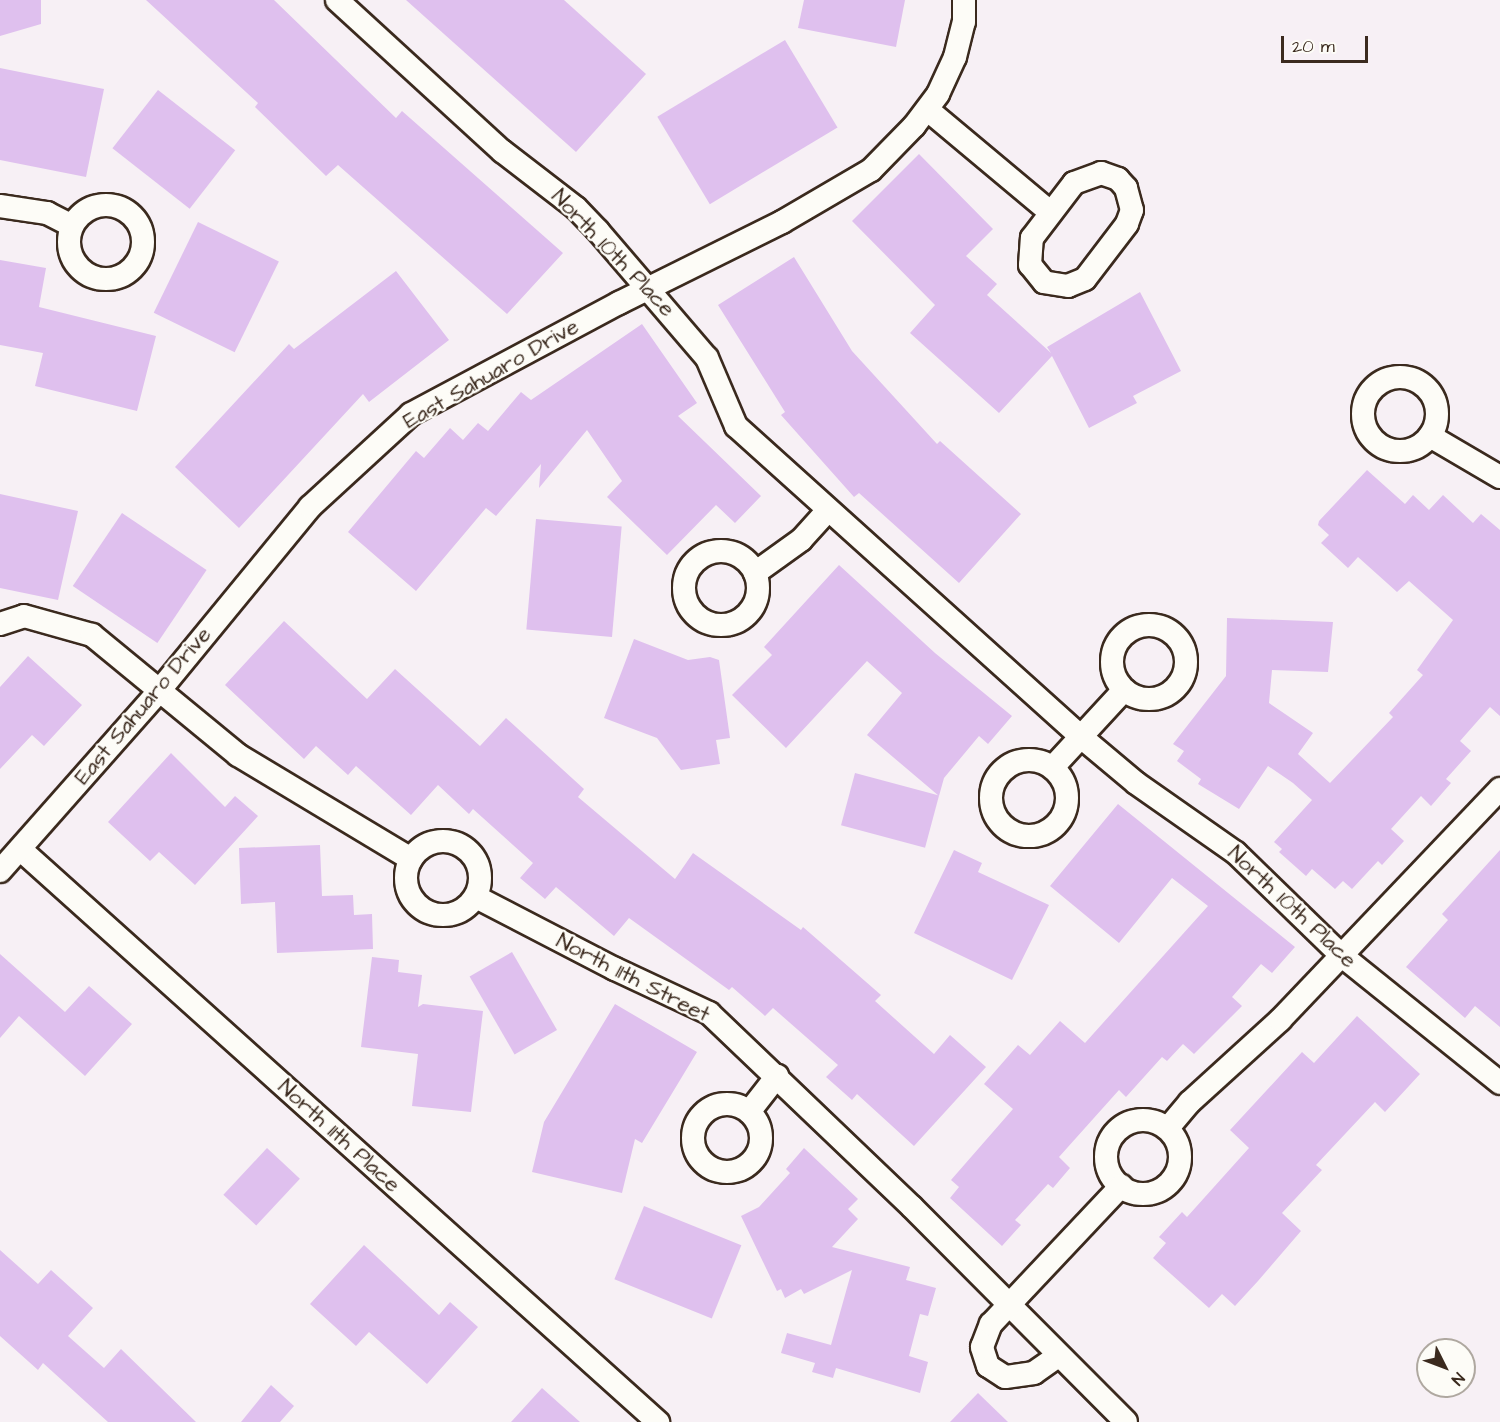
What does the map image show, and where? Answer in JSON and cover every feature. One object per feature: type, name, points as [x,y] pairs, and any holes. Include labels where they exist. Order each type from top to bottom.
[{"type":"street","name":"North 10th Place","points":[[337,0],[502,151],[576,208],[707,358],[736,426],[827,511],[1080,736],[1136,783],[1236,853],[1341,955],[1500,1083]]},
{"type":"street","name":"East Sahuaro Drive","points":[[0,871],[159,691],[310,507],[411,414],[782,222],[871,170],[928,110],[955,57],[964,21],[964,0]]},
{"type":"street","points":[[928,110],[1050,212]]},
{"type":"street","points":[[1101,173],[1118,179],[1126,188],[1132,210],[1127,224],[1084,279],[1068,286],[1044,282],[1030,265],[1032,238],[1050,212],[1074,183],[1101,173]]},
{"type":"street","points":[[0,206],[47,213],[72,225]]},
{"type":"street","points":[[1430,436],[1500,477]]},
{"type":"street","points":[[755,573],[801,540],[827,511]]},
{"type":"street","points":[[0,624],[24,616],[93,635],[238,755],[411,859]]},
{"type":"street","points":[[1053,767],[1124,690]]},
{"type":"street","points":[[1168,1128],[1341,955],[1500,789]]},
{"type":"street","points":[[439,841],[462,846],[471,853],[480,874],[476,897],[459,912],[447,915],[425,911],[409,894],[406,882],[411,859],[419,850],[439,841]]},
{"type":"street","name":"North 11th Place","points":[[20,849],[644,1418]]},
{"type":"street","name":"North 11th Street","points":[[476,897],[615,969],[709,1013],[912,1207],[1006,1306],[1126,1422]]},
{"type":"street","points":[[749,1112],[777,1076]]},
{"type":"street","points":[[1148,1119],[1168,1128],[1180,1148],[1178,1170],[1172,1180],[1154,1192],[1131,1192],[1120,1186],[1108,1169],[1111,1137],[1118,1129],[1137,1120],[1148,1119]]},
{"type":"street","points":[[1058,1356],[1047,1366],[1027,1376],[1005,1377],[988,1366],[982,1347],[985,1337],[1006,1306],[1120,1186]]},
{"type":"building","points":[[0,0],[41,0],[41,24],[0,36]]},
{"type":"building","points":[[146,0],[274,0],[396,118],[402,111],[563,253],[507,314],[338,165],[326,176],[255,107],[258,103]]},
{"type":"building","points":[[406,0],[564,0],[646,74],[576,152]]},
{"type":"building","points":[[804,0],[905,0],[896,47],[798,28]]},
{"type":"building","points":[[785,40],[838,127],[710,204],[657,117]]},
{"type":"building","points":[[0,68],[104,89],[86,177],[0,160]]},
{"type":"building","points":[[158,90],[235,150],[190,209],[112,148]]},
{"type":"building","points":[[919,154],[993,229],[966,256],[997,284],[987,295],[1051,353],[1047,347],[1140,292],[1181,371],[1133,396],[1137,403],[1089,428],[1052,356],[999,413],[910,333],[935,305],[852,221]]},
{"type":"building","points":[[198,222],[279,261],[235,352],[154,313]]},
{"type":"building","points":[[794,257],[852,351],[937,444],[940,441],[1021,514],[959,583],[859,493],[854,497],[781,415],[785,412],[718,305]]},
{"type":"building","points":[[0,260],[46,268],[39,307],[156,336],[137,411],[35,386],[43,353],[0,345]]},
{"type":"building","points":[[396,271],[449,340],[369,402],[363,394],[239,528],[175,467],[289,344],[294,349]]},
{"type":"building","points":[[642,324],[697,403],[678,416],[761,496],[735,523],[716,505],[667,555],[607,497],[622,481],[587,430],[539,488],[541,464],[496,516],[486,508],[416,591],[348,532],[416,451],[424,458],[450,428],[463,440],[478,423],[488,431],[521,392],[531,400]]},
{"type":"building","points":[[1367,470],[1405,504],[1413,495],[1429,510],[1443,495],[1473,523],[1481,514],[1500,530],[1500,716],[1490,707],[1460,741],[1471,751],[1446,779],[1451,783],[1431,806],[1421,796],[1391,829],[1404,841],[1382,865],[1378,861],[1352,889],[1343,881],[1335,889],[1312,869],[1306,876],[1279,852],[1282,849],[1274,842],[1312,800],[1293,783],[1268,766],[1239,809],[1198,784],[1201,779],[1177,761],[1184,751],[1173,744],[1226,676],[1227,618],[1333,622],[1328,672],[1272,670],[1269,703],[1313,733],[1298,754],[1330,783],[1393,717],[1389,713],[1423,675],[1417,670],[1453,620],[1409,581],[1397,592],[1358,557],[1348,568],[1321,543],[1329,535],[1318,525],[1319,521]]},
{"type":"building","points":[[0,494],[78,511],[58,600],[0,588]]},
{"type":"building","points":[[122,513],[207,570],[157,643],[73,586]]},
{"type":"building","points":[[536,519],[622,526],[612,637],[526,630]]},
{"type":"building","points":[[839,565],[935,653],[1012,716],[988,744],[979,736],[944,778],[939,796],[867,735],[902,693],[867,661],[786,748],[732,695],[772,655],[764,647]]},
{"type":"building","points":[[284,621],[367,699],[395,669],[480,746],[506,718],[584,789],[578,797],[675,879],[693,853],[801,930],[803,927],[881,995],[875,1001],[934,1054],[950,1035],[986,1067],[914,1146],[857,1094],[852,1100],[826,1077],[838,1065],[773,1008],[765,1016],[732,987],[729,990],[629,918],[614,936],[556,887],[545,899],[520,878],[533,863],[473,809],[469,814],[438,785],[411,815],[356,766],[348,775],[316,746],[304,759],[225,685]]},
{"type":"building","points":[[634,639],[688,660],[710,657],[719,660],[730,738],[716,740],[720,764],[681,770],[657,738],[604,718]]},
{"type":"building","points":[[28,656],[82,705],[44,746],[32,735],[0,769],[0,687]]},
{"type":"building","points":[[171,753],[225,807],[235,796],[258,816],[195,885],[159,852],[150,861],[108,822]]},
{"type":"building","points":[[855,773],[939,796],[925,848],[841,825]]},
{"type":"building","points":[[1118,804],[1295,947],[1272,973],[1261,964],[1232,997],[1242,1006],[1194,1054],[1183,1044],[1167,1061],[1162,1057],[1126,1097],[1119,1090],[1059,1157],[1070,1168],[1053,1188],[1048,1184],[1015,1220],[1021,1225],[1002,1246],[950,1198],[959,1187],[951,1180],[1013,1109],[984,1084],[1018,1045],[1030,1055],[1060,1021],[1085,1043],[1208,906],[1172,878],[1119,943],[1050,886]]},
{"type":"building","points":[[320,845],[322,896],[353,895],[354,915],[372,914],[373,949],[277,953],[275,902],[241,904],[239,848]]},
{"type":"building","points":[[954,850],[982,863],[978,872],[1049,905],[1012,980],[914,933]]},
{"type":"building","points":[[1500,850],[1500,1027],[1475,1006],[1465,1018],[1406,967],[1448,920],[1442,914]]},
{"type":"building","points":[[512,952],[557,1030],[515,1054],[470,976]]},
{"type":"building","points":[[0,954],[65,1012],[89,986],[132,1024],[85,1076],[19,1016],[0,1038]]},
{"type":"building","points":[[372,957],[399,960],[398,972],[422,975],[418,1007],[423,1004],[483,1011],[471,1112],[412,1106],[418,1054],[361,1047]]},
{"type":"building","points":[[615,1004],[697,1052],[642,1143],[635,1139],[622,1193],[532,1172],[544,1122]]},
{"type":"building","points":[[1357,1016],[1420,1074],[1385,1112],[1375,1102],[1316,1165],[1322,1170],[1282,1213],[1301,1231],[1258,1281],[1235,1306],[1222,1294],[1209,1308],[1153,1258],[1166,1243],[1159,1237],[1182,1212],[1187,1217],[1249,1148],[1230,1130],[1302,1052],[1314,1063]]},
{"type":"building","points":[[267,1148],[300,1179],[256,1225],[223,1195]]},
{"type":"building","points":[[804,1148],[858,1199],[848,1209],[858,1219],[832,1247],[910,1267],[906,1280],[936,1288],[928,1316],[920,1314],[909,1356],[928,1362],[920,1393],[836,1368],[833,1378],[812,1372],[815,1363],[781,1353],[787,1333],[831,1345],[852,1270],[804,1294],[801,1289],[785,1298],[781,1289],[777,1291],[741,1216],[759,1207],[790,1173],[786,1169]]},
{"type":"building","points":[[644,1206],[741,1245],[712,1319],[614,1279]]},
{"type":"building","points":[[364,1245],[439,1315],[450,1302],[478,1327],[427,1384],[369,1332],[356,1346],[310,1304]]},
{"type":"building","points":[[0,1250],[38,1284],[51,1270],[93,1308],[68,1336],[104,1368],[121,1349],[196,1422],[108,1422],[43,1363],[38,1370],[0,1336]]},
{"type":"building","points":[[271,1385],[294,1406],[280,1422],[241,1422]]},
{"type":"building","points":[[542,1388],[580,1422],[511,1422]]},
{"type":"building","points":[[978,1393],[1008,1422],[950,1422]]}]
